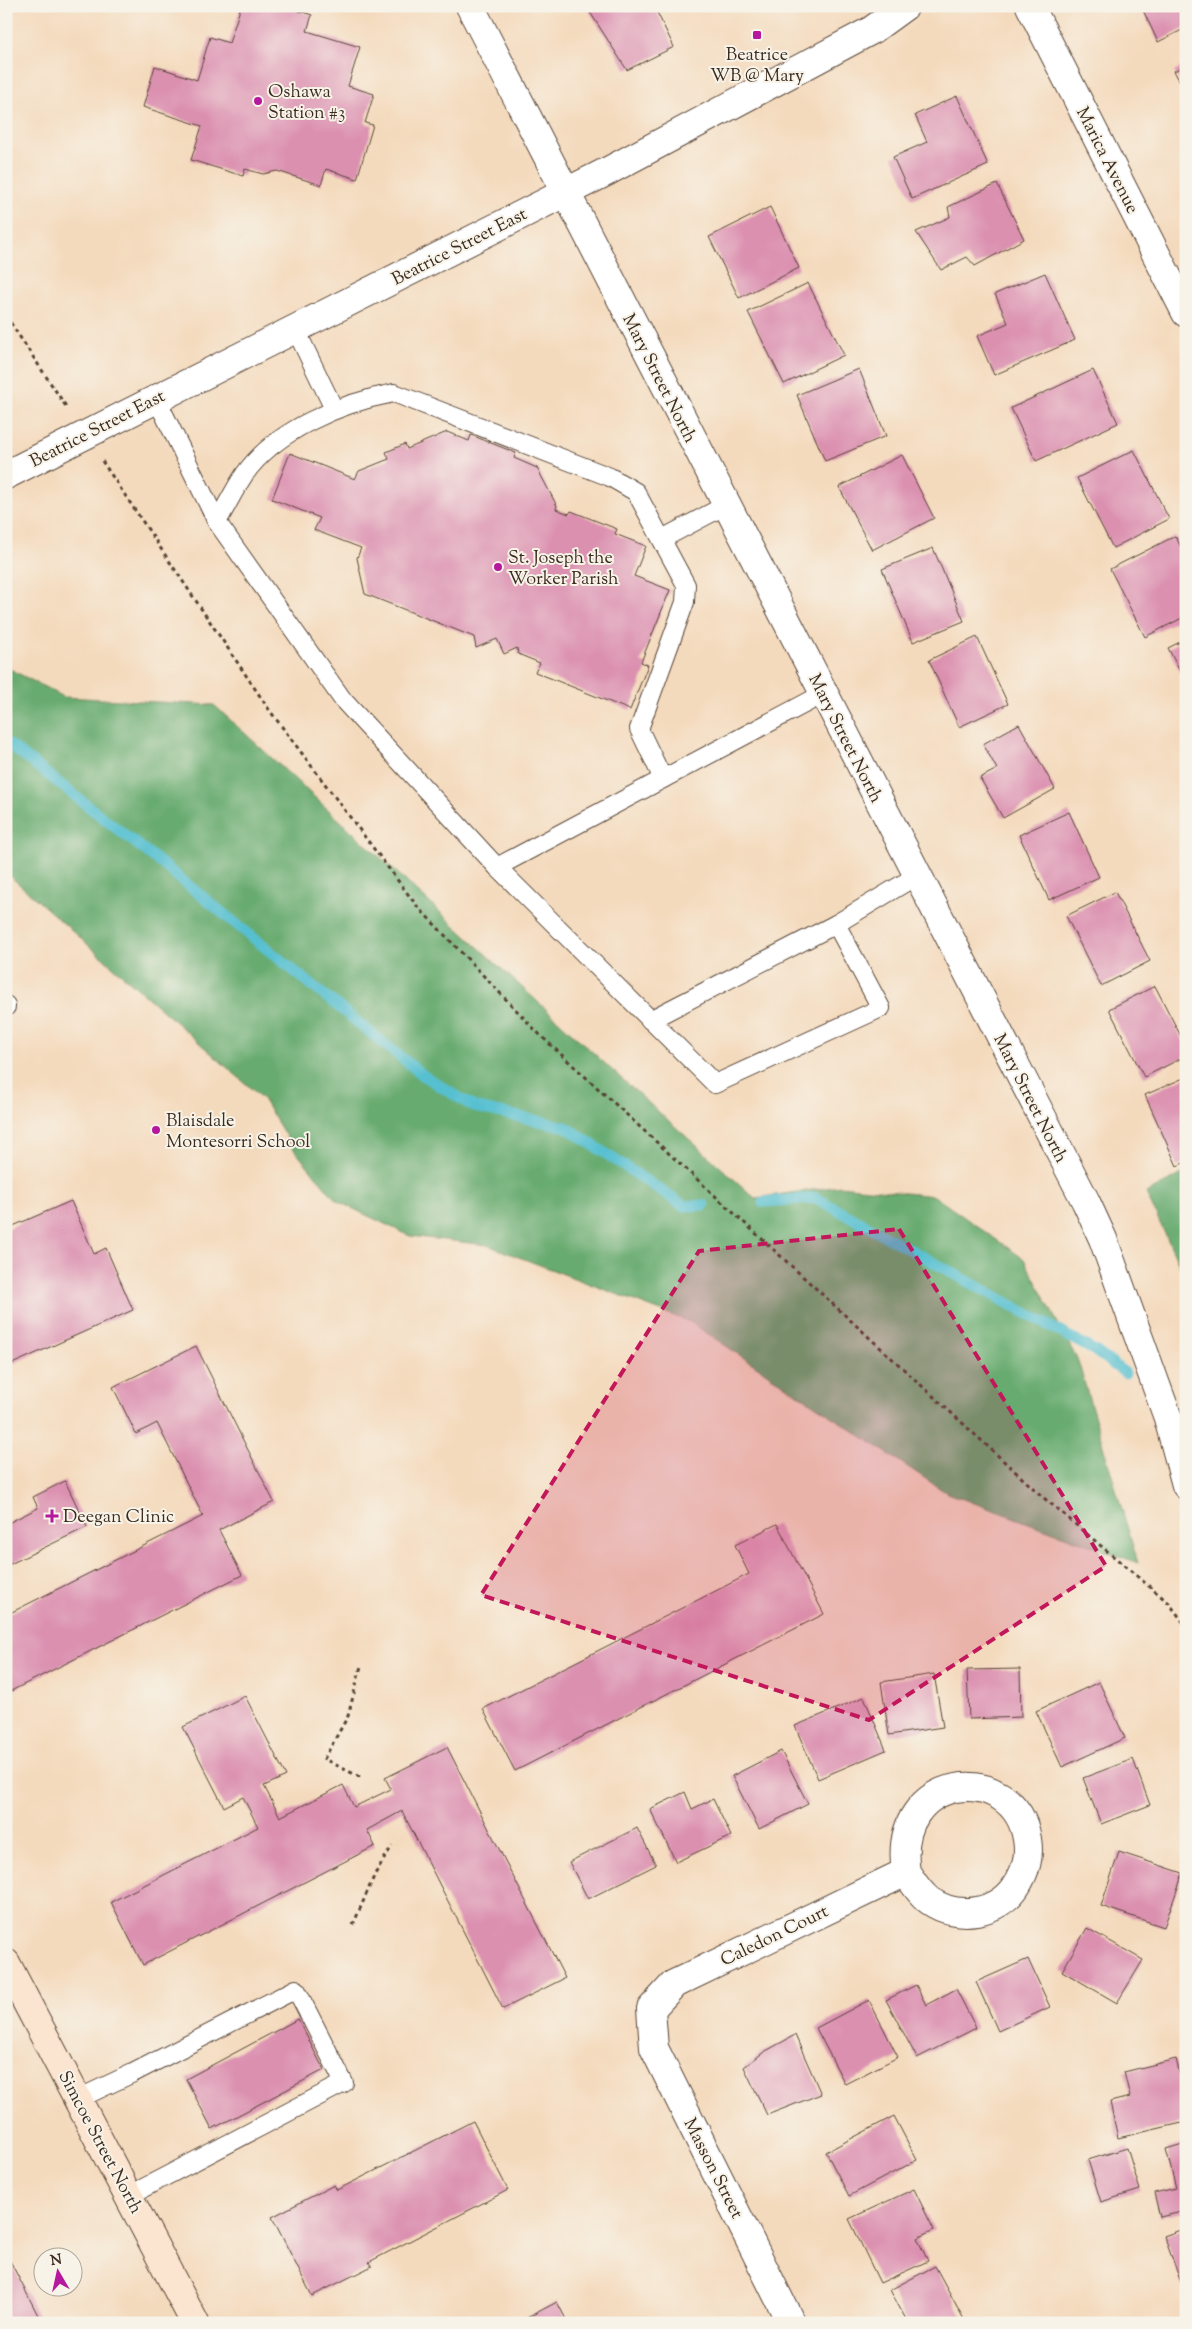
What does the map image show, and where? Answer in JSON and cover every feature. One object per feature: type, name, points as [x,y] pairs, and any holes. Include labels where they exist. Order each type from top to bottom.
[{"type":"main road","name":"Simcoe Street North","points":[[8,1969],[130,2195],[195,2323]]},
{"type":"street","name":"Mary Street North","points":[[470,6],[1103,1239],[1168,1418],[1186,1485]]},
{"type":"street","name":"Beatrice Street East","points":[[6,475],[608,171],[872,30],[905,6]]},
{"type":"street","name":"Marica Avenue","points":[[1030,6],[1186,313]]},
{"type":"street","points":[[955,1787],[977,1788],[998,1795],[1014,1809],[1025,1828],[1029,1852],[1025,1873],[1013,1892],[1002,1901],[982,1910],[971,1912],[949,1910],[929,1900],[906,1872],[904,1841],[910,1820],[924,1803],[942,1791],[955,1787]]},
{"type":"street","name":"Caledon Court","points":[[651,2009],[674,1984],[906,1872]]},
{"type":"street","name":"Masson Street","points":[[651,2009],[654,2048],[791,2323]]},
{"type":"lane","points":[[295,328],[334,409]]},
{"type":"lane","points":[[217,522],[245,474],[275,442],[334,409],[369,398],[394,393],[610,477],[636,492],[686,585],[685,602],[640,729],[663,779]]},
{"type":"lane","points":[[156,398],[217,522],[343,700],[497,867],[715,1084],[881,1008],[836,924]]},
{"type":"lane","points":[[662,540],[726,505]]},
{"type":"lane","points":[[497,867],[823,694]]},
{"type":"lane","points":[[650,1020],[836,924],[916,876]]},
{"type":"lane","points":[[78,2099],[133,2073],[296,1989],[344,2083],[130,2195]]},
{"type":"path","points":[[6,316],[66,408]]},
{"type":"path","points":[[101,460],[270,711],[416,906],[541,1036],[1044,1498],[1169,1603],[1186,1626]]},
{"type":"path","points":[[360,1777],[324,1759],[348,1716],[361,1666]]},
{"type":"path","points":[[353,1925],[374,1874],[392,1846]]},
{"type":"highlighted area","points":[[899,1229],[1106,1566],[869,1720],[481,1595],[699,1251]]},
{"type":"green space","points":[[6,667],[64,697],[214,705],[623,1080],[755,1198],[840,1186],[934,1196],[1024,1259],[1078,1361],[1138,1563],[947,1493],[690,1322],[487,1245],[410,1236],[337,1201],[295,1151],[263,1099],[11,877],[6,878]]},
{"type":"green space","points":[[1186,1172],[1186,1279],[1146,1193]]},
{"type":"building","name":"Oshawa Station #3","points":[[241,6],[284,6],[312,15],[307,31],[360,47],[348,86],[374,94],[365,123],[373,125],[357,179],[326,169],[321,185],[277,171],[263,174],[245,169],[243,176],[191,160],[202,126],[143,107],[155,66],[197,80],[210,37],[229,43]]},
{"type":"building","points":[[586,6],[654,6],[674,47],[627,70]]},
{"type":"building","points":[[1141,6],[1186,6],[1186,28],[1158,42]]},
{"type":"building","points":[[1186,65],[1186,93],[1174,71]]},
{"type":"building","points":[[957,96],[988,165],[912,199],[893,157],[927,142],[915,115]]},
{"type":"building","points":[[997,184],[1024,239],[975,266],[967,257],[941,270],[916,232],[950,217],[948,207]]},
{"type":"building","points":[[770,207],[799,268],[739,298],[709,237]]},
{"type":"building","points":[[1045,273],[1075,340],[994,375],[977,336],[1008,323],[995,294]]},
{"type":"building","points":[[808,283],[844,355],[784,384],[748,312]]},
{"type":"building","points":[[859,369],[886,436],[825,461],[797,395]]},
{"type":"building","points":[[1093,370],[1118,423],[1036,461],[1011,408]]},
{"type":"building","name":"St. Joseph the Worker Parish","points":[[447,432],[469,441],[471,435],[516,453],[514,458],[537,468],[557,506],[556,509],[569,514],[571,511],[617,529],[615,534],[646,546],[634,576],[670,590],[641,662],[648,665],[630,710],[535,672],[540,663],[518,654],[517,648],[504,654],[497,639],[476,648],[474,637],[365,594],[357,558],[361,548],[314,530],[320,518],[272,499],[290,453],[355,479],[359,471],[389,459],[386,452],[405,444],[407,449]]},
{"type":"building","points":[[1134,450],[1169,519],[1113,548],[1077,478]]},
{"type":"building","points":[[902,455],[934,518],[872,550],[839,487]]},
{"type":"building","points":[[1175,536],[1186,556],[1186,616],[1145,637],[1110,569]]},
{"type":"building","points":[[933,548],[964,621],[913,642],[882,569]]},
{"type":"building","points":[[977,637],[1008,704],[959,727],[929,660]]},
{"type":"building","points":[[1186,639],[1186,683],[1168,648]]},
{"type":"building","points":[[1019,724],[1055,789],[1003,818],[980,778],[997,769],[983,744]]},
{"type":"building","points":[[1069,812],[1099,877],[1049,900],[1019,835]]},
{"type":"building","points":[[1115,892],[1150,961],[1101,986],[1066,916]]},
{"type":"building","points":[[1155,986],[1186,1046],[1186,1056],[1144,1077],[1109,1009]]},
{"type":"building","points":[[1186,1077],[1186,1162],[1177,1166],[1145,1095]]},
{"type":"building","points":[[71,1201],[94,1254],[106,1248],[133,1310],[12,1364],[6,1352],[6,1229]]},
{"type":"building","points":[[196,1346],[274,1502],[219,1530],[242,1575],[11,1691],[6,1681],[6,1615],[203,1516],[157,1423],[136,1434],[113,1387]]},
{"type":"building","name":"Deegan Clinic","points":[[65,1481],[87,1527],[6,1566],[6,1524],[38,1508],[33,1497]]},
{"type":"building","points":[[777,1524],[824,1614],[515,1771],[483,1709],[749,1574],[735,1545]]},
{"type":"building","points":[[1020,1669],[1021,1717],[969,1719],[967,1670]]},
{"type":"building","points":[[934,1674],[943,1727],[889,1735],[881,1682]]},
{"type":"building","points":[[1099,1682],[1125,1738],[1062,1767],[1036,1711]]},
{"type":"building","points":[[245,1696],[286,1776],[264,1786],[280,1817],[343,1785],[354,1807],[391,1789],[385,1778],[447,1747],[565,1978],[503,2009],[402,1811],[367,1830],[375,1846],[143,1965],[111,1902],[258,1827],[243,1797],[224,1807],[183,1727]]},
{"type":"building","points":[[864,1697],[886,1750],[818,1779],[795,1726]]},
{"type":"building","points":[[781,1751],[808,1804],[759,1829],[732,1776]]},
{"type":"building","points":[[1133,1759],[1150,1805],[1101,1824],[1083,1778]]},
{"type":"building","points":[[685,1792],[692,1809],[713,1799],[731,1836],[676,1862],[650,1809]]},
{"type":"building","points":[[637,1828],[656,1865],[588,1899],[569,1862]]},
{"type":"building","points":[[1119,1852],[1183,1873],[1164,1927],[1101,1906]]},
{"type":"building","points":[[1087,1928],[1143,1960],[1117,2003],[1062,1971]]},
{"type":"building","points":[[1028,1959],[1050,2007],[998,2031],[976,1982]]},
{"type":"building","points":[[916,1985],[926,2005],[956,1989],[976,2028],[917,2058],[886,2000]]},
{"type":"building","points":[[869,2000],[898,2057],[845,2084],[816,2028]]},
{"type":"building","points":[[298,2019],[324,2070],[212,2129],[186,2079]]},
{"type":"building","points":[[795,2035],[821,2094],[767,2115],[744,2067],[764,2052]]},
{"type":"building","points":[[1176,2059],[1186,2100],[1186,2122],[1118,2138],[1110,2102],[1130,2097],[1124,2072]]},
{"type":"building","points":[[894,2116],[917,2160],[849,2196],[826,2152]]},
{"type":"building","points":[[473,2121],[508,2190],[369,2262],[372,2266],[312,2296],[272,2217],[334,2185],[337,2190]]},
{"type":"building","points":[[1186,2143],[1186,2211],[1160,2217],[1154,2193],[1176,2188],[1166,2149]]},
{"type":"building","points":[[1127,2148],[1140,2190],[1101,2202],[1088,2160]]},
{"type":"building","points":[[914,2189],[934,2230],[917,2238],[928,2261],[880,2283],[849,2219]]},
{"type":"building","points":[[1186,2228],[1186,2296],[1164,2236]]},
{"type":"building","points":[[6,2253],[42,2323],[6,2323]]},
{"type":"building","points":[[935,2266],[966,2323],[908,2323],[890,2290]]},
{"type":"building","points":[[557,2302],[568,2323],[517,2323]]},
{"type":"waterway","points":[[6,742],[152,856],[424,1076],[474,1107],[566,1127],[684,1206],[704,1205]]},
{"type":"waterway","points":[[763,1202],[816,1198],[1095,1351],[1125,1373]]},
{"type":"place","name":"Beatrice WB @ Mary","points":[[757,35]]},
{"type":"place","name":"Oshawa Station #3","points":[[258,101]]},
{"type":"place","name":"St. Joseph the Worker Parish","points":[[498,567]]},
{"type":"place","name":"Blaisdale Montesorri School","points":[[156,1130]]},
{"type":"place","name":"Deegan Clinic","points":[[52,1516]]}]
